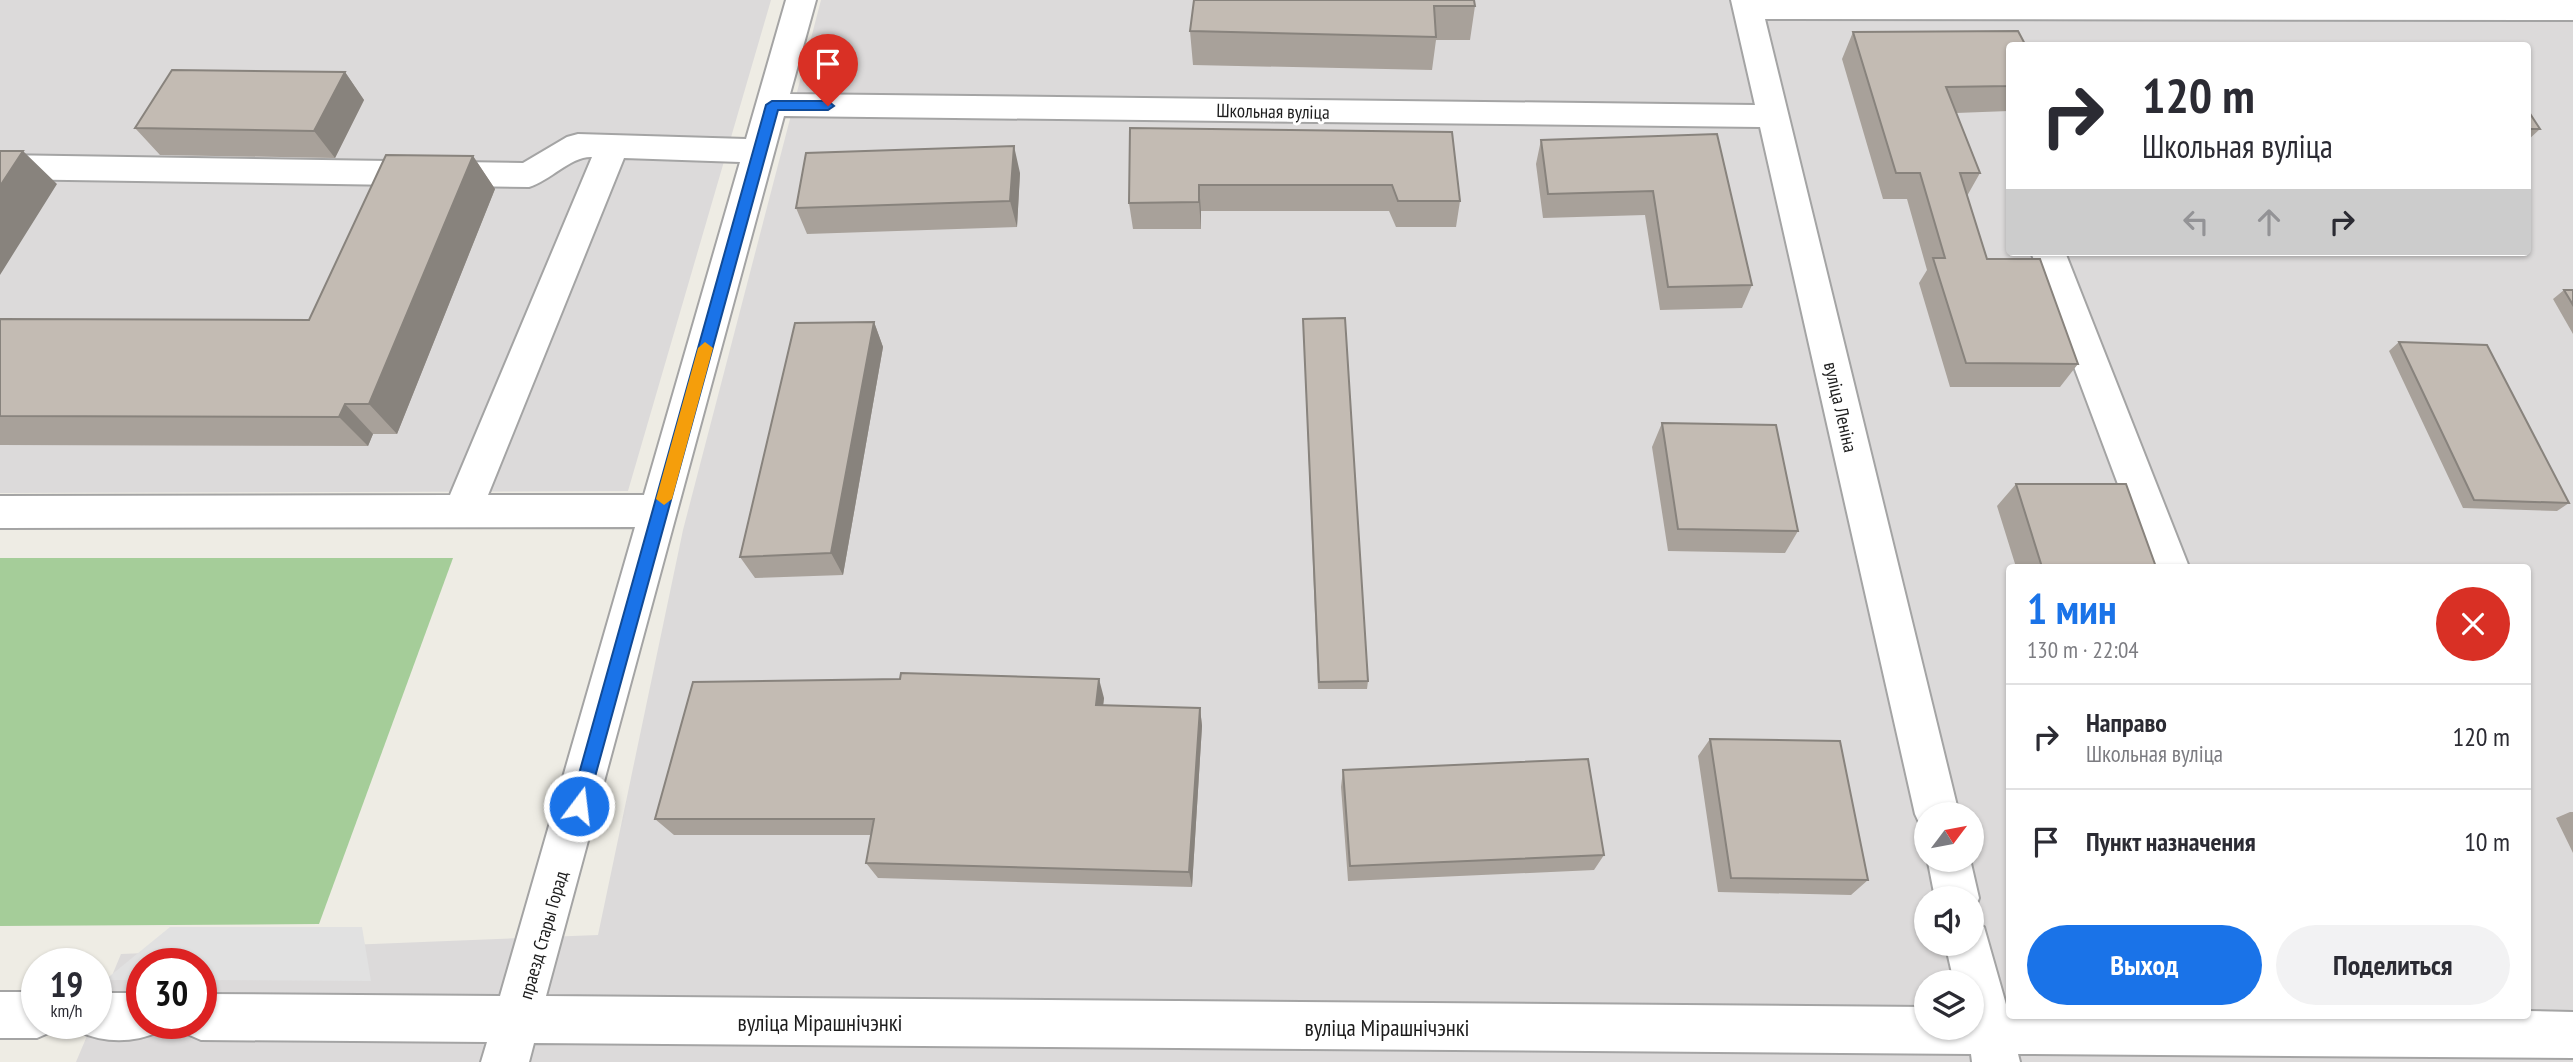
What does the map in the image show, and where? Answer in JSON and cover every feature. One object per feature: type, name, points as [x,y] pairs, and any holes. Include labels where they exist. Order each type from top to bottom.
[{"type":"street","name":"праезд Стары Горад","points":[[512,1041],[802,0]]},
{"type":"street","points":[[1747,4],[2514,5],[2573,10]]},
{"type":"street","name":"вуліца Леніна","points":[[1747,4],[1934,802]]},
{"type":"street","name":"Школьная вуліца","points":[[772,105],[1773,116]]},
{"type":"street","points":[[0,167],[529,175],[578,145],[760,151]]},
{"type":"street","points":[[462,511],[613,146]]},
{"type":"street","points":[[2050,256],[2168,564]]},
{"type":"street","points":[[0,512],[660,511]]},
{"type":"street","points":[[1971,956],[1992,1047]]},
{"type":"street","points":[[0,1015],[21,1016]]},
{"type":"street","name":"вуліца Мірашнічэнкі","points":[[217,1018],[512,1041],[1992,1047],[2346,1025],[2573,1035]]},
{"type":"shaded area","points":[[0,0],[771,0],[628,491],[0,493]]},
{"type":"shaded area","points":[[821,0],[2573,0],[2573,1062],[76,1062],[86,1039],[112,1039],[112,976],[121,954],[126,954],[126,1039],[217,1039],[217,950],[598,935],[683,530]]},
{"type":"shaded area","points":[[170,927],[362,927],[371,981],[217,980],[217,948],[144,948]]},
{"type":"shaded area","points":[[126,963],[126,980],[112,980],[112,974]]},
{"type":"green space","points":[[0,558],[453,558],[319,924],[0,926]]},
{"type":"building","points":[[1194,0],[1474,0],[1475,6],[1434,6],[1436,37],[1190,31]]},
{"type":"building","points":[[2018,31],[2024,42],[2006,42],[2006,86],[1946,87],[1980,173],[1960,173],[1987,259],[2040,259],[2078,364],[1966,363],[1933,258],[1945,258],[1920,173],[1896,173],[1853,32]]},
{"type":"building","points":[[172,70],[345,72],[314,131],[135,128]]},
{"type":"building","points":[[2531,115],[2540,129],[2531,129]]},
{"type":"building","points":[[1130,128],[1452,132],[1460,201],[1398,201],[1392,185],[1199,185],[1199,202],[1129,203]]},
{"type":"building","points":[[1717,134],[1752,285],[1668,287],[1653,191],[1548,194],[1541,140]]},
{"type":"building","points":[[1014,146],[1010,201],[796,208],[806,153]]},
{"type":"building","points":[[0,151],[23,151],[0,186]]},
{"type":"building","points":[[386,155],[473,156],[369,404],[345,404],[339,417],[0,416],[0,319],[309,320]]},
{"type":"building","points":[[2564,290],[2573,290],[2573,305]]},
{"type":"building","points":[[1345,318],[1368,681],[1319,682],[1303,319]]},
{"type":"building","points":[[874,322],[831,553],[740,557],[795,323]]},
{"type":"building","points":[[2399,342],[2487,345],[2569,503],[2474,500]]},
{"type":"building","points":[[1662,423],[1776,425],[1798,531],[1678,529]]},
{"type":"building","points":[[2016,484],[2126,484],[2155,564],[2041,564]]},
{"type":"building","points":[[901,673],[1099,679],[1096,705],[1200,708],[1189,872],[866,863],[874,819],[655,819],[693,682],[900,679]]},
{"type":"building","points":[[1710,739],[1840,741],[1868,880],[1731,878]]},
{"type":"building","points":[[1588,759],[1604,855],[1350,866],[1343,770]]},
{"type":"slow traffic","points":[[664,499],[705,348]]},
{"type":"route","points":[[579,806],[772,105],[828,106]]}]
